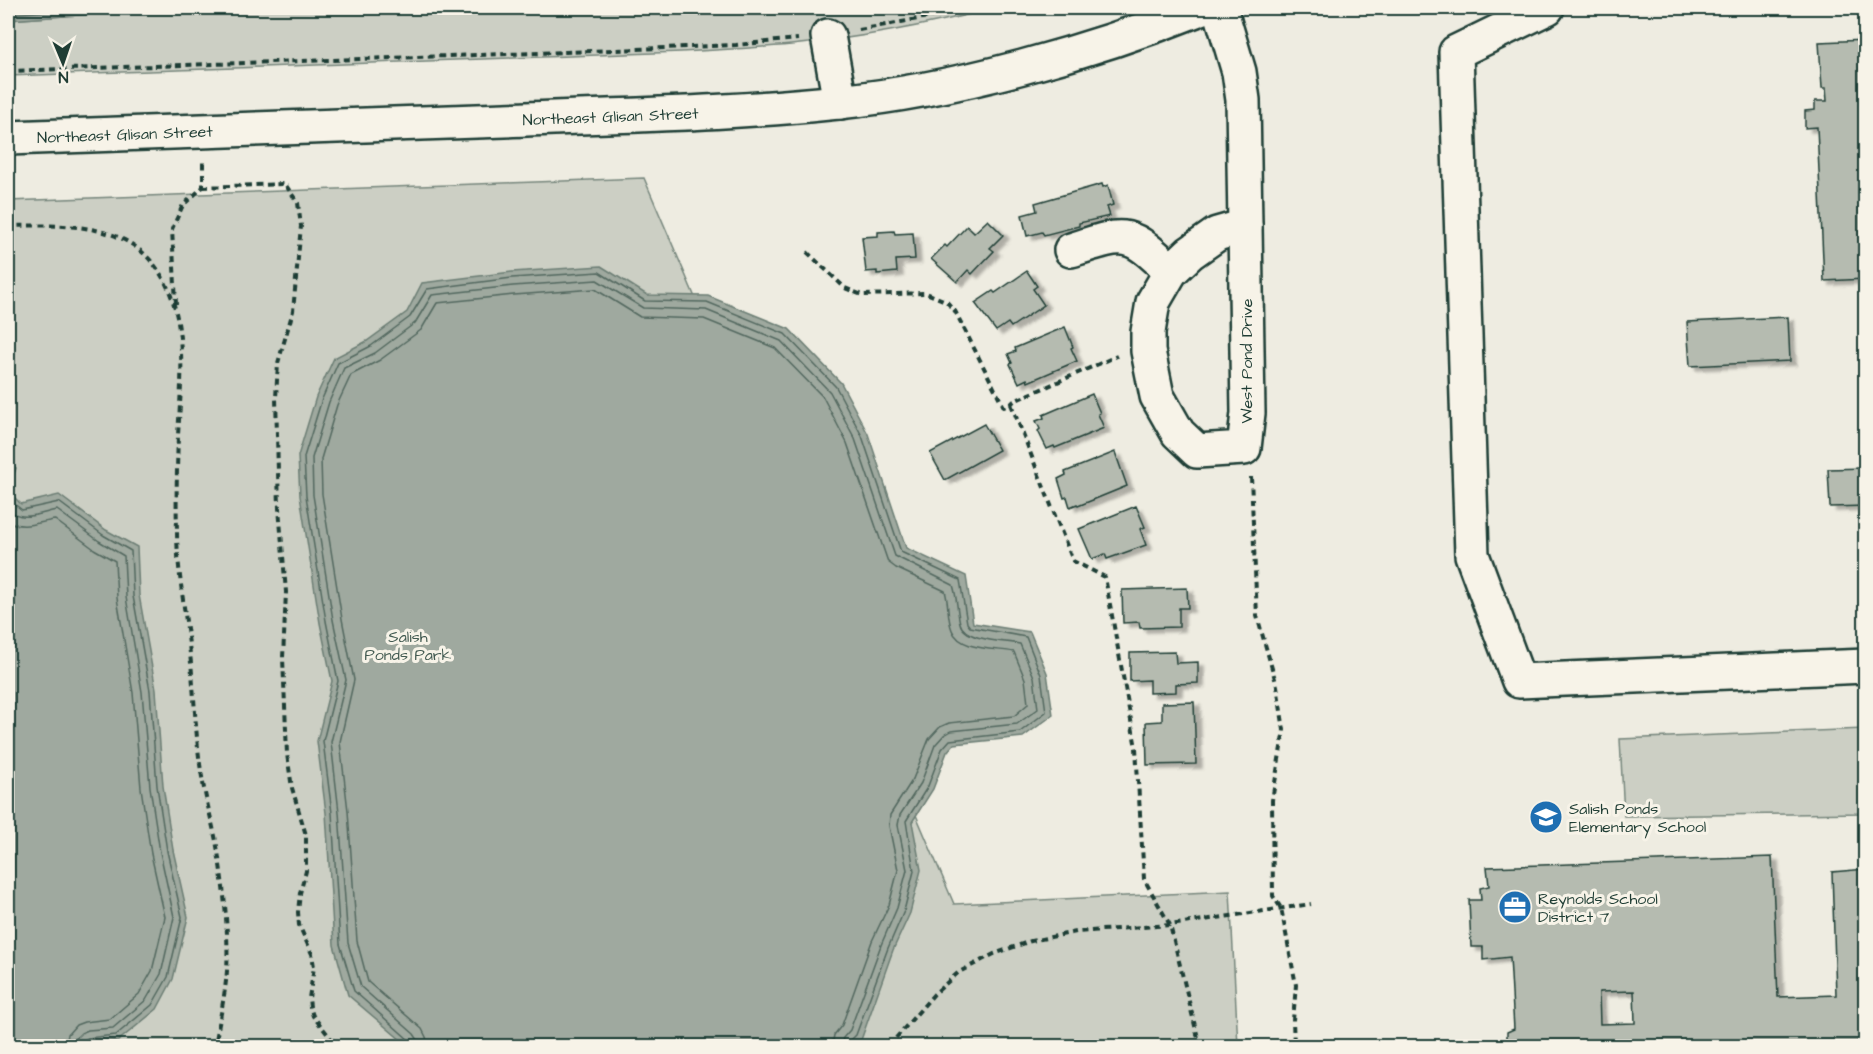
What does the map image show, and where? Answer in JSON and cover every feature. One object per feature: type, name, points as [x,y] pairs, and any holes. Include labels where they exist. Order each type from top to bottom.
[{"type":"main road","name":"Northeast Glisan Street","points":[[8,138],[627,115],[840,102],[937,86],[981,76],[1143,30],[1201,8]]},
{"type":"main road","name":"West Pond Drive","points":[[1220,8],[1239,72],[1243,100],[1248,413],[1244,448],[1197,451],[1178,433],[1157,396],[1148,351],[1148,332],[1153,302],[1171,272],[1190,253],[1217,234],[1245,226]]},
{"type":"main road","points":[[1547,8],[1456,52],[1472,555],[1519,681],[1866,666]]},
{"type":"main road","points":[[828,36],[840,102]]},
{"type":"main road","points":[[1071,250],[1109,238],[1129,237],[1149,250],[1171,272]]},
{"type":"path","points":[[8,71],[736,45],[828,36],[976,8]]},
{"type":"path","points":[[203,187],[204,131]]},
{"type":"path","points":[[215,1047],[227,972],[227,934],[218,853],[201,776],[190,652],[181,593],[177,532],[178,434],[182,386],[172,229],[183,205],[203,187],[285,184],[298,203],[301,226],[292,311],[278,363],[276,398],[279,507],[286,591],[283,658],[287,754],[292,788],[306,835],[306,871],[298,912],[299,925],[312,954],[314,968],[310,1008],[313,1016],[337,1047]]},
{"type":"path","points":[[8,226],[88,228],[112,234],[132,244],[148,258],[164,279],[176,308]]},
{"type":"path","points":[[807,252],[845,288],[862,295],[926,293],[946,301],[955,311],[1004,407],[1112,357],[1148,351]]},
{"type":"path","points":[[1011,404],[1073,561],[1105,577],[1136,748],[1144,879],[1170,926],[1200,1047]]},
{"type":"path","points":[[1244,448],[1251,469],[1257,616],[1277,686],[1284,730],[1272,800],[1273,896],[1281,909],[1296,985],[1293,1020],[1294,1047]]},
{"type":"path","points":[[889,1047],[934,994],[959,972],[993,954],[1031,941],[1076,932],[1170,926],[1311,904]]},
{"type":"green space","points":[[179,8],[995,8],[868,35],[764,47],[681,52],[8,76],[8,20]]},
{"type":"green space","name":"Salish Ponds Park","points":[[644,178],[954,904],[1230,891],[1238,1046],[8,1046],[8,201]]},
{"type":"green space","points":[[1865,729],[1865,813],[1624,816],[1620,739]]},
{"type":"water","points":[[8,8],[179,8],[8,20]]},
{"type":"water","points":[[601,266],[647,295],[708,296],[789,329],[841,383],[868,434],[906,548],[966,576],[973,623],[1030,632],[1047,673],[1053,715],[1023,737],[954,744],[947,752],[933,789],[912,822],[921,870],[910,913],[893,950],[861,1040],[851,1046],[408,1046],[348,995],[334,945],[326,813],[317,741],[332,681],[320,623],[300,496],[298,456],[316,397],[334,358],[367,341],[407,312],[422,283],[512,272]]},
{"type":"water","points":[[8,462],[16,468],[8,491]]},
{"type":"water","points":[[8,491],[21,504],[59,495],[106,530],[137,547],[139,595],[156,690],[163,786],[173,850],[188,917],[173,979],[157,1009],[118,1041],[48,1046],[8,1046]]},
{"type":"building","points":[[1866,40],[1866,279],[1824,281],[1817,127],[1805,128],[1805,111],[1815,110],[1815,101],[1827,101],[1826,88],[1822,88],[1819,42]]},
{"type":"building","points":[[1102,184],[1103,187],[1108,185],[1113,205],[1107,207],[1110,216],[1079,223],[1079,226],[1044,235],[1042,232],[1027,236],[1022,215],[1037,211],[1035,203]]},
{"type":"building","points":[[988,220],[1003,235],[990,248],[994,251],[972,274],[968,270],[957,282],[931,259],[945,245],[947,247],[967,226],[974,233]]},
{"type":"building","points":[[894,231],[895,234],[913,233],[915,259],[896,260],[897,272],[877,274],[877,271],[866,272],[862,237],[878,236],[878,232]]},
{"type":"building","points":[[1027,271],[1037,286],[1033,289],[1044,305],[1011,327],[1008,323],[996,331],[975,303],[993,291],[995,293]]},
{"type":"building","points":[[1788,317],[1790,361],[1690,366],[1687,322]]},
{"type":"building","points":[[1065,327],[1077,361],[1028,382],[1027,379],[1019,383],[1008,354],[1016,351],[1015,348]]},
{"type":"building","points":[[1092,394],[1104,428],[1055,448],[1054,446],[1047,449],[1036,421],[1044,418],[1043,415]]},
{"type":"building","points":[[984,424],[999,450],[945,480],[930,453]]},
{"type":"building","points":[[1115,452],[1127,486],[1078,506],[1077,504],[1070,507],[1067,497],[1064,498],[1058,479],[1066,475],[1065,472]]},
{"type":"building","points":[[1866,468],[1866,506],[1830,507],[1828,469]]},
{"type":"building","points":[[1136,506],[1145,527],[1140,529],[1146,545],[1107,559],[1105,554],[1092,559],[1079,529]]},
{"type":"building","points":[[1187,588],[1188,608],[1179,608],[1179,627],[1140,628],[1139,622],[1123,623],[1122,590]]},
{"type":"building","points":[[1175,652],[1176,663],[1198,662],[1198,683],[1176,684],[1176,692],[1149,693],[1149,680],[1130,681],[1130,653]]},
{"type":"building","points":[[1194,702],[1196,764],[1147,765],[1146,722],[1162,721],[1162,703]]},
{"type":"building","points":[[1772,857],[1778,997],[1836,995],[1832,872],[1866,869],[1866,1046],[1507,1046],[1507,1032],[1514,1029],[1510,957],[1483,960],[1483,947],[1471,947],[1469,900],[1481,900],[1480,888],[1489,886],[1487,867]],"holes":[[[1634,991],[1635,1023],[1600,1024],[1599,992]]]},
{"type":"place","name":"Salish Ponds Elementary School","points":[[1546,817]]},
{"type":"place","name":"Reynolds School District 7","points":[[1515,907]]}]
